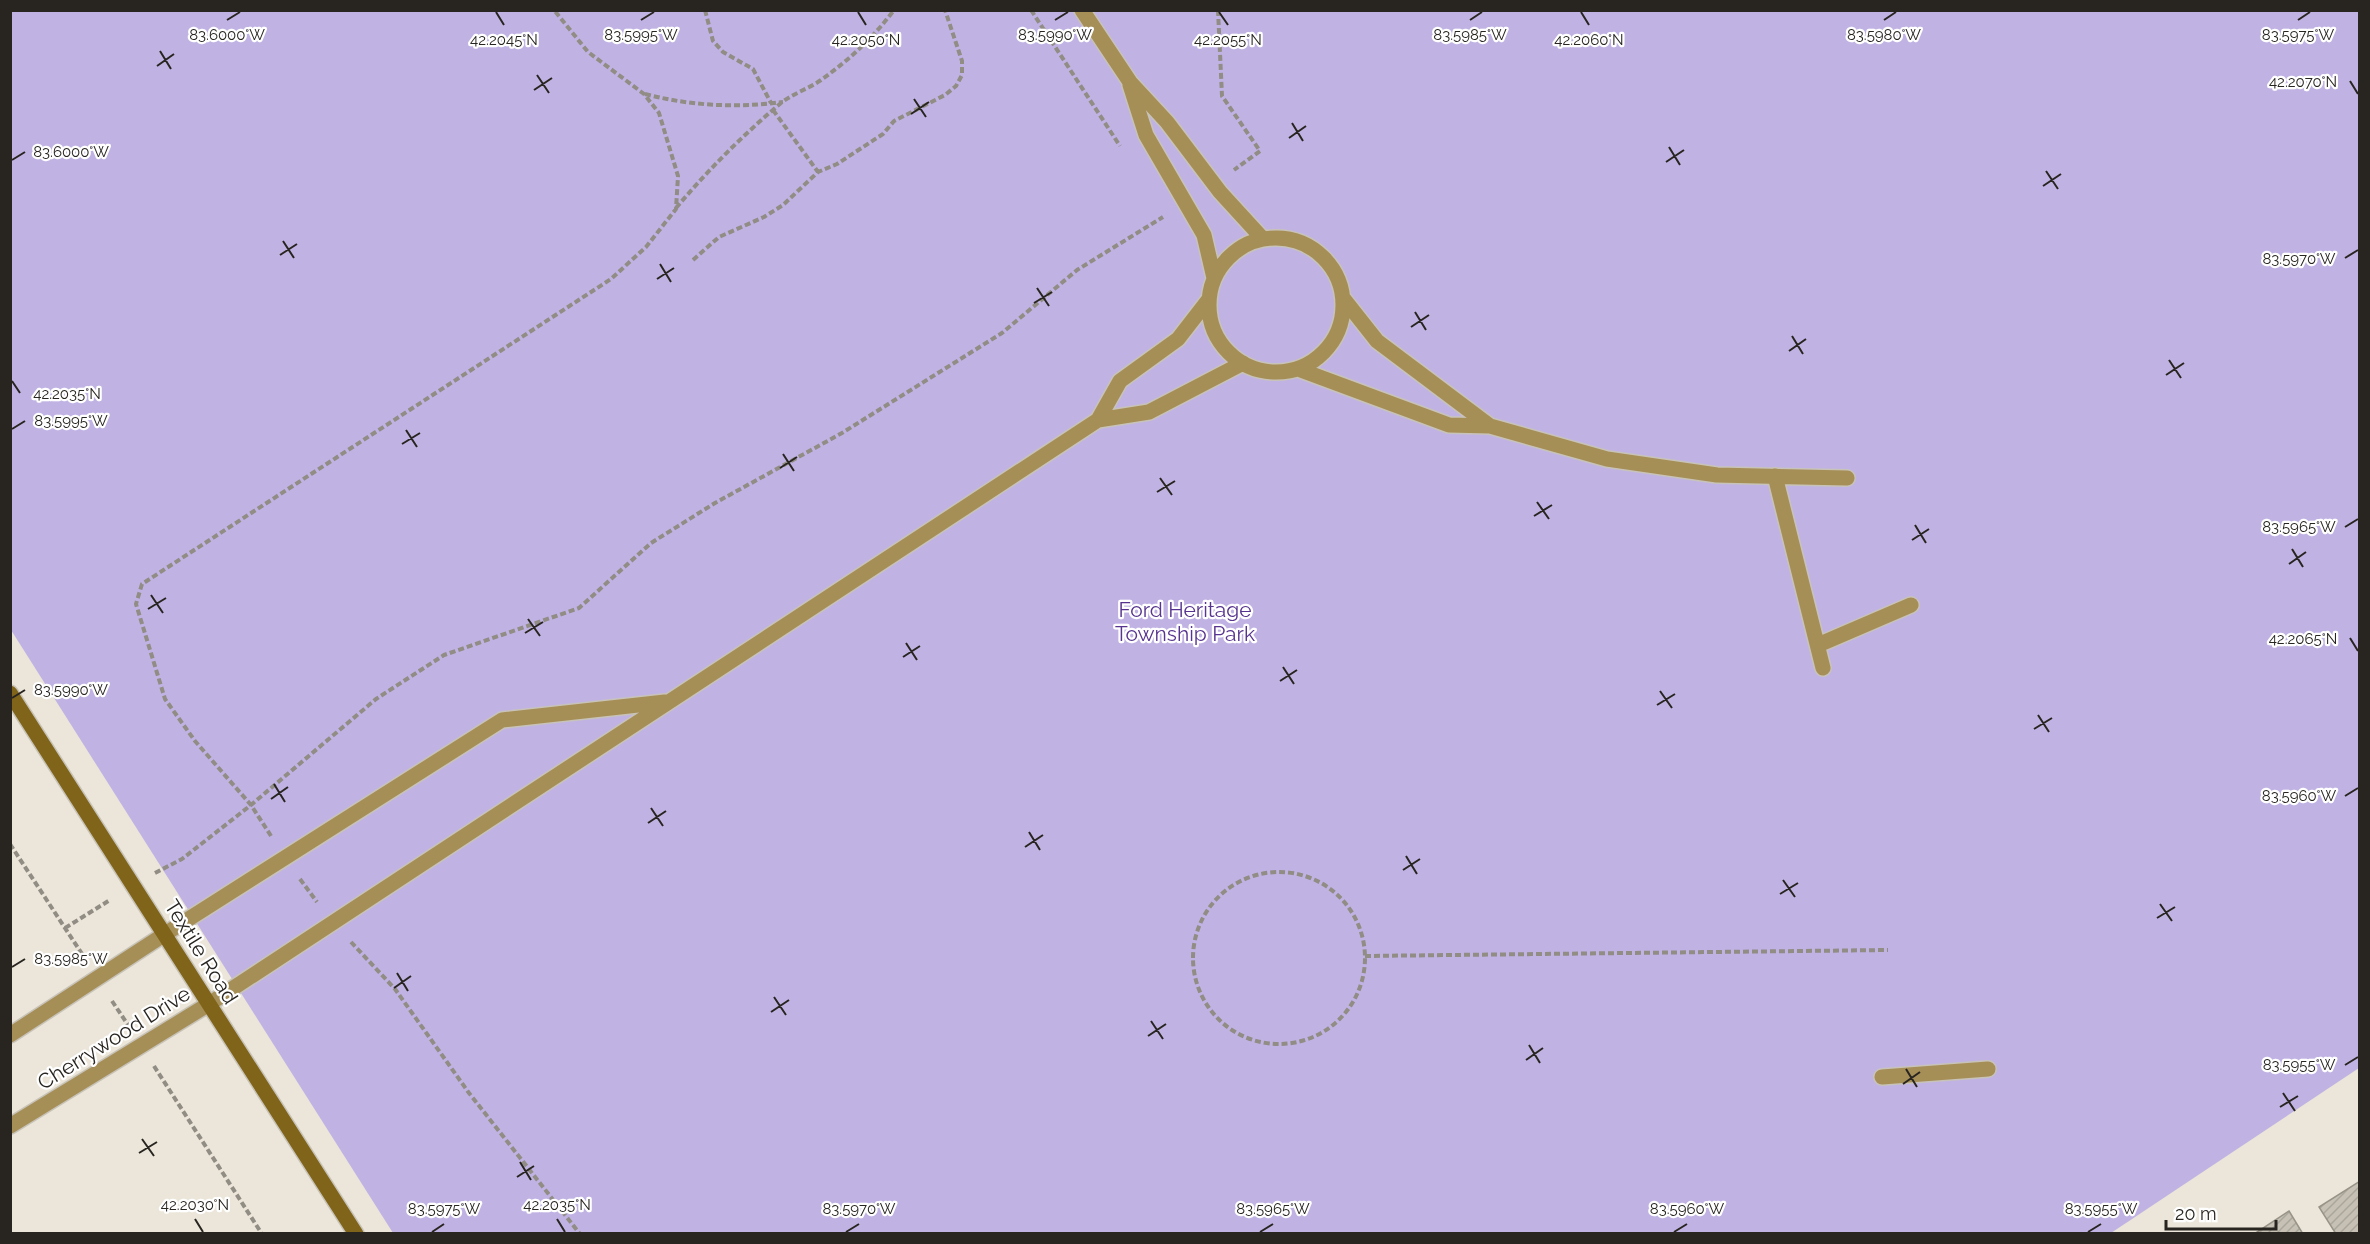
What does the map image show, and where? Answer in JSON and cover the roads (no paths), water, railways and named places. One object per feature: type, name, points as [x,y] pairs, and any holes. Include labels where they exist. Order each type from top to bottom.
[{"type":"main road","name":"Textile Road","points":[[10,693],[356,1233]]},
{"type":"street","points":[[1082,10],[1130,82],[1167,122],[1215,185],[1263,239]]},
{"type":"street","points":[[1130,82],[1146,135],[1204,235],[1214,278]]},
{"type":"street","points":[[1285,238],[1305,244],[1324,257],[1337,276],[1343,298],[1342,321],[1333,341],[1318,358],[1298,369],[1276,373],[1254,369],[1234,357],[1219,340],[1210,320],[1209,299],[1214,278],[1226,260],[1243,246],[1263,239],[1285,238]]},
{"type":"street","points":[[1343,298],[1377,340],[1490,426]]},
{"type":"street","points":[[1098,420],[1120,381],[1178,339],[1209,299]]},
{"type":"street","points":[[1098,420],[1149,412],[1243,363]]},
{"type":"street","points":[[1298,369],[1449,425],[1490,426],[1607,459],[1717,475],[1847,478]]},
{"type":"street","name":"Cherrywood Drive","points":[[10,1126],[209,1004],[1098,420]]},
{"type":"street","points":[[1775,476],[1823,668]]},
{"type":"street","points":[[1818,645],[1911,605]]},
{"type":"street","points":[[10,1035],[502,720],[668,702]]},
{"type":"street","points":[[1882,1077],[1988,1069]]},
{"type":"park label","name":"Ford Heritage Township Park","points":[[1185,622]]}]
